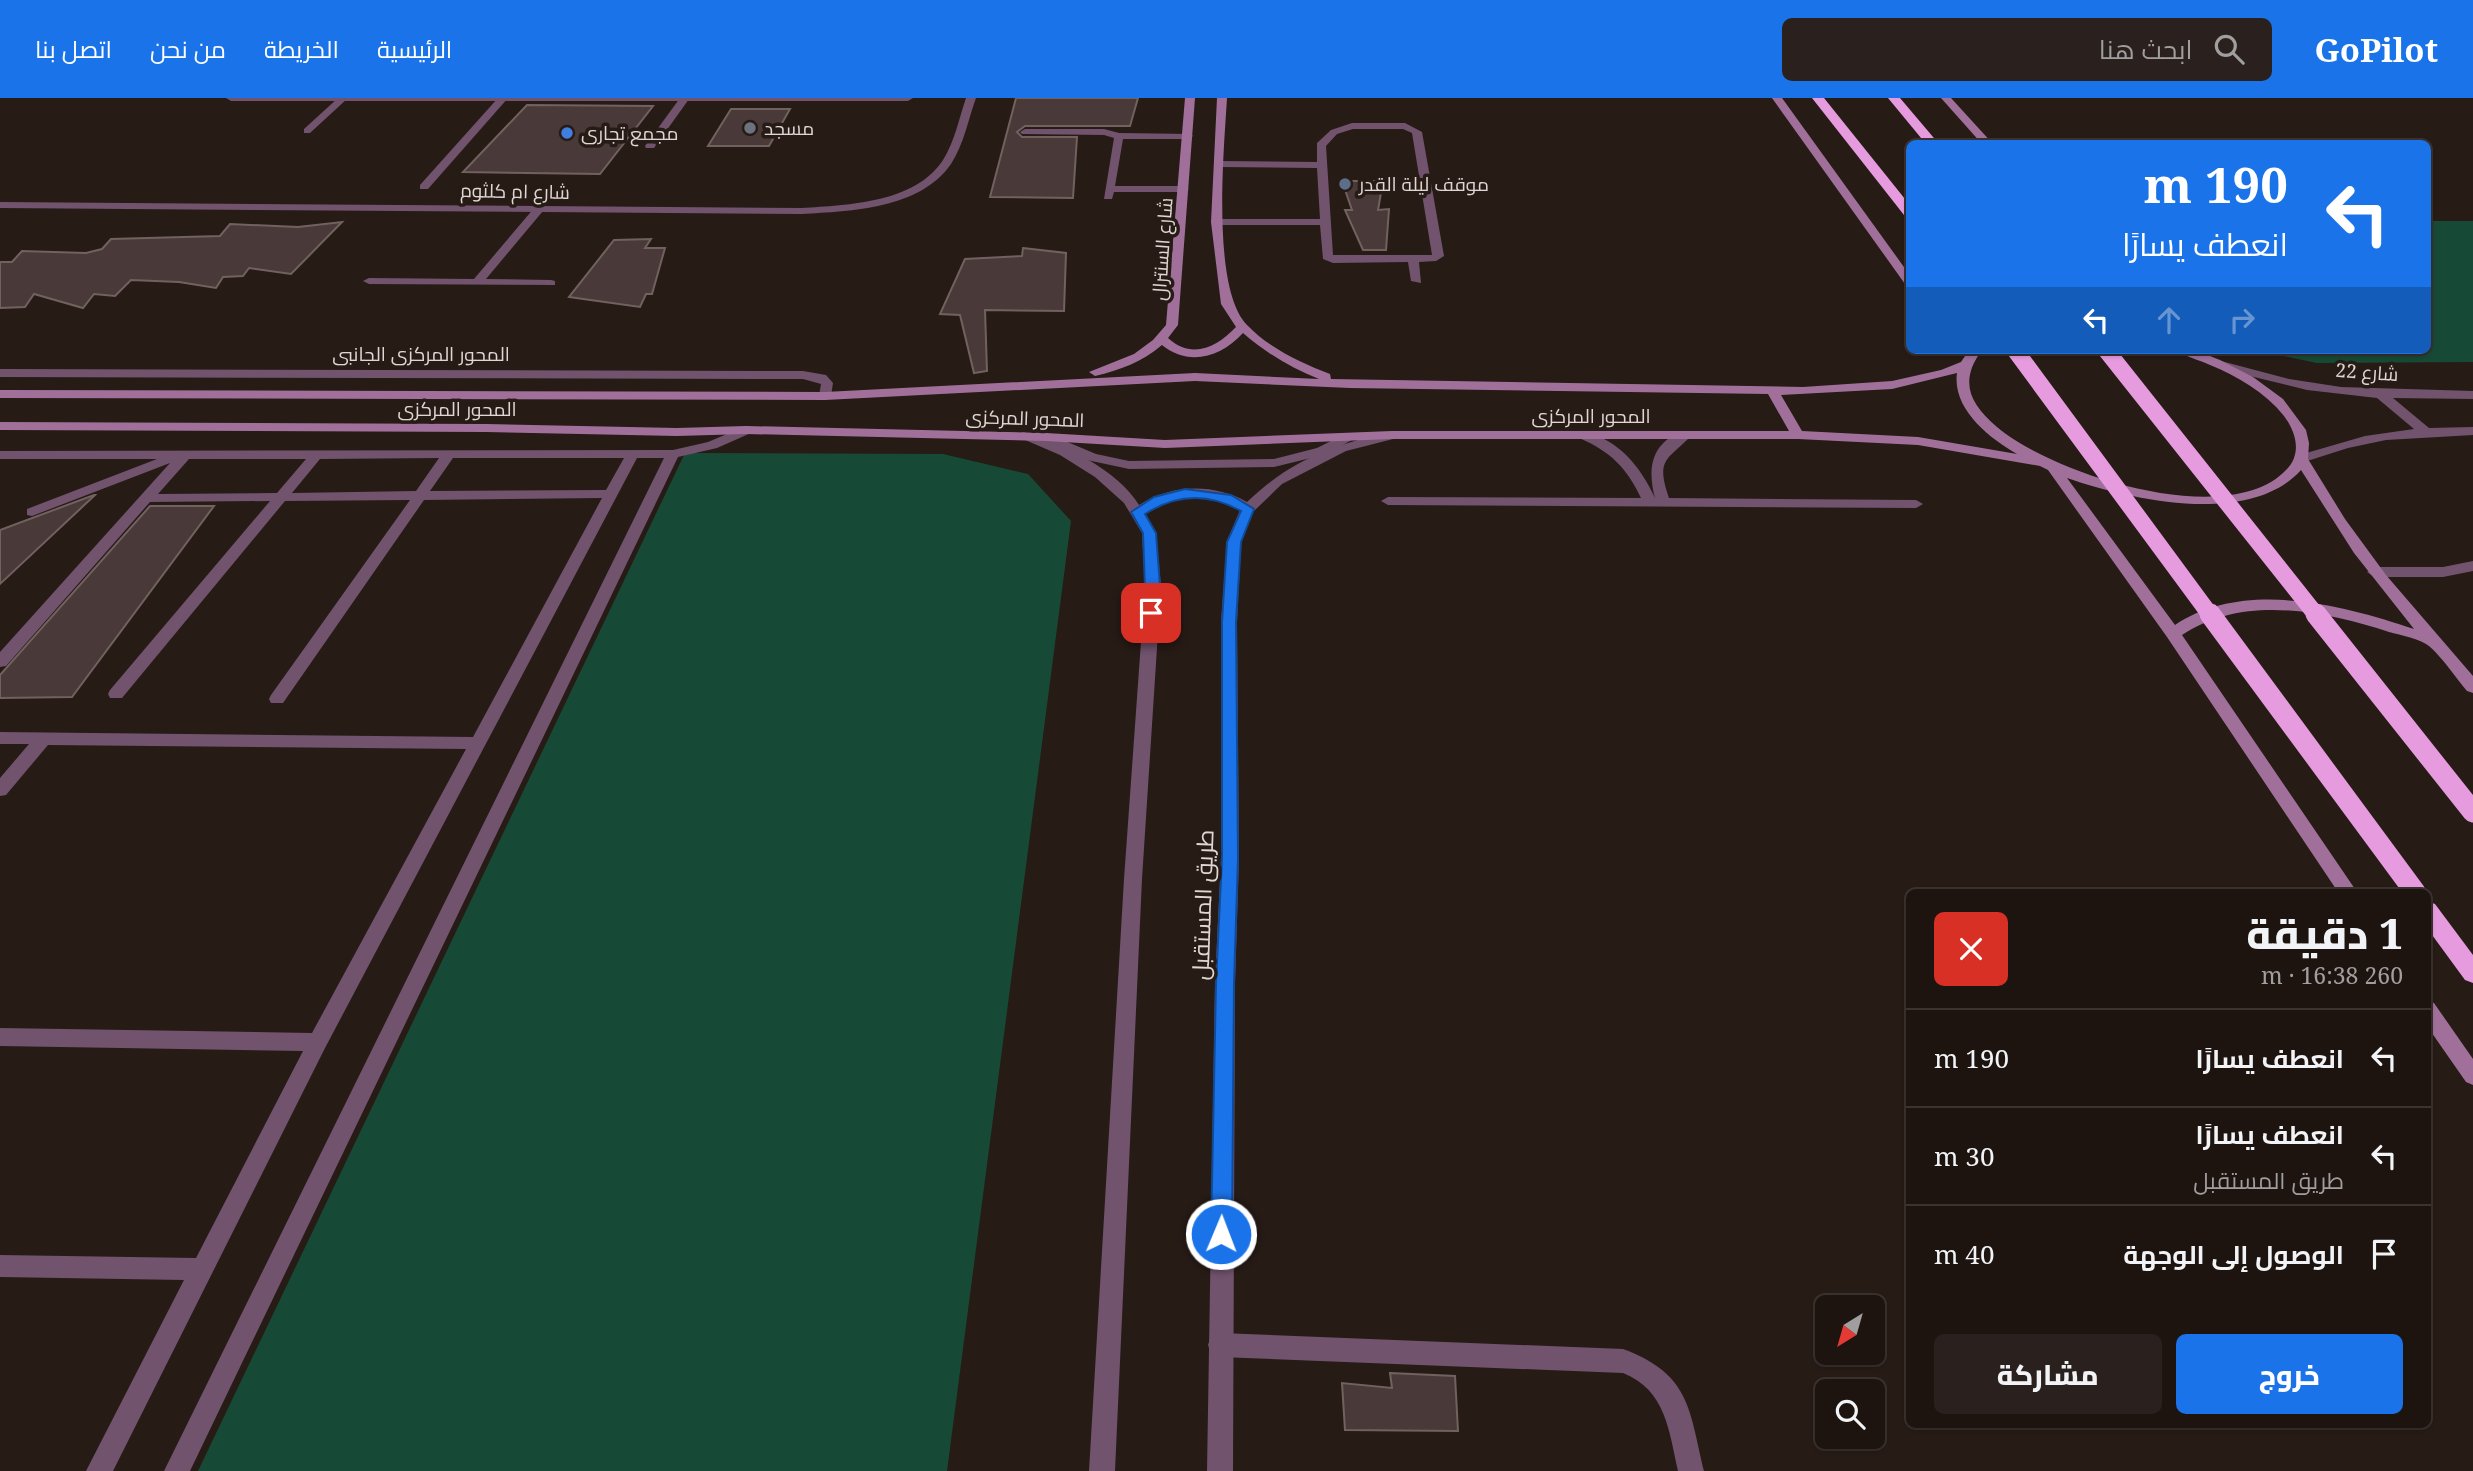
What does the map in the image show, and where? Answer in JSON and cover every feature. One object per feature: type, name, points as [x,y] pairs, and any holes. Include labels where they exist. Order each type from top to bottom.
[{"type":"highway","points":[[1818,98],[1906,208]]},
{"type":"highway","points":[[1894,98],[1930,140]]},
{"type":"highway","points":[[2018,354],[2413,889]]},
{"type":"highway","points":[[2109,354],[2473,811]]},
{"type":"highway","points":[[2431,915],[2473,973]]},
{"type":"main road","name":"شارع السنترال","points":[[1163,340],[1172,325],[1175,307],[1190,98]]},
{"type":"main road","points":[[1222,98],[1216,222],[1227,304],[1242,327],[1284,358],[1350,384]]},
{"type":"main road","points":[[1777,98],[1906,278]]},
{"type":"main road","points":[[1946,98],[1984,140]]},
{"type":"main road","points":[[1028,385],[1109,370],[1131,361],[1163,340],[1181,351],[1208,352],[1223,346],[1242,327]]},
{"type":"main road","points":[[1963,359],[1963,391],[1982,420],[2020,450],[2088,480],[2137,493],[2209,499],[2247,495],[2267,489],[2295,471],[2301,459],[2301,438],[2290,416],[2261,389],[2196,354]]},
{"type":"main road","name":"المحور المركزى","points":[[0,394],[825,396],[1195,377],[1350,384],[1834,390],[1892,384],[1945,373],[1963,359]]},
{"type":"main road","points":[[1772,390],[1798,435]]},
{"type":"main road","name":"المحور المركزى","points":[[0,426],[472,428],[677,432],[746,430],[1023,436],[1114,442],[1215,444],[1392,435],[1798,435],[1918,441],[2049,465]]},
{"type":"main road","points":[[2301,459],[2333,515],[2374,572],[2473,687]]},
{"type":"main road","points":[[2049,465],[2173,633],[2346,889]]},
{"type":"main road","points":[[2173,633],[2200,617],[2236,608],[2279,606],[2328,611],[2434,641]]},
{"type":"main road","points":[[2431,1015],[2473,1076]]},
{"type":"street","points":[[231,98],[908,98]]},
{"type":"street","points":[[307,131],[343,98]]},
{"type":"street","points":[[424,187],[503,98]]},
{"type":"street","name":"شارع ام كلثوم","points":[[0,205],[802,211],[873,203],[905,193],[929,181],[945,166],[971,98]]},
{"type":"street","points":[[650,146],[684,99]]},
{"type":"street","points":[[1405,126],[1417,132],[1438,256],[1432,260],[1330,259],[1324,222],[1321,166],[1323,141],[1342,128],[1405,126]]},
{"type":"street","points":[[1025,132],[1188,136]]},
{"type":"street","points":[[1119,136],[1108,193],[1184,189]]},
{"type":"street","points":[[1219,164],[1321,166]]},
{"type":"street","points":[[477,282],[539,209]]},
{"type":"street","points":[[1216,222],[1324,222]]},
{"type":"street","points":[[1413,260],[1417,281]]},
{"type":"street","points":[[369,281],[551,283]]},
{"type":"street","name":"شارع 22","points":[[2220,365],[2312,387],[2380,394],[2473,395]]},
{"type":"street","name":"المحور المركزى الجانبى","points":[[0,373],[803,374],[822,378],[827,383],[825,396]]},
{"type":"street","points":[[2380,394],[2424,431]]},
{"type":"street","points":[[0,455],[673,454],[712,445],[746,430]]},
{"type":"street","points":[[2301,459],[2357,440],[2424,431],[2473,431]]},
{"type":"street","name":"طريق المستقبل","points":[[1220,1471],[1225,983],[1230,858],[1229,622],[1234,542],[1248,509],[1277,481],[1297,468],[1341,448],[1392,435]]},
{"type":"street","points":[[1584,435],[1600,441],[1625,458],[1657,503]]},
{"type":"street","points":[[1657,503],[1658,460],[1674,442],[1685,435]]},
{"type":"street","points":[[1023,436],[1083,463],[1116,487],[1138,512],[1149,533],[1153,586],[1133,879],[1102,1471]]},
{"type":"street","points":[[1046,437],[1092,457],[1129,465],[1274,463],[1322,451],[1350,437]]},
{"type":"street","points":[[177,1471],[673,454]]},
{"type":"street","points":[[99,1471],[318,1042],[632,455]]},
{"type":"street","points":[[0,662],[147,498],[180,456]]},
{"type":"street","points":[[32,512],[180,456]]},
{"type":"street","points":[[116,694],[315,456]]},
{"type":"street","points":[[277,699],[448,456]]},
{"type":"street","points":[[1138,512],[1158,499],[1185,493],[1227,498],[1248,509]]},
{"type":"street","points":[[147,498],[419,498],[612,494]]},
{"type":"street","points":[[1388,501],[1916,504]]},
{"type":"street","points":[[2374,572],[2443,572],[2473,566]]},
{"type":"street","points":[[0,738],[478,743]]},
{"type":"street","points":[[0,790],[43,739]]},
{"type":"street","points":[[0,1037],[318,1042]]},
{"type":"street","points":[[0,1266],[202,1269]]},
{"type":"street","points":[[1220,1345],[1623,1361],[1653,1373],[1666,1388],[1674,1405],[1691,1471]]},
{"type":"green space","points":[[2431,221],[2473,221],[2473,362],[2317,363],[2273,354],[2431,354]]},
{"type":"green space","points":[[685,453],[943,454],[1028,474],[1071,521],[947,1471],[198,1471]]},
{"type":"building","points":[[1016,98],[1138,98],[1130,126],[1025,126],[1017,132],[1022,137],[1077,137],[1073,198],[990,197]]},
{"type":"building","name":"مجمع تجارى","points":[[527,105],[653,106],[600,174],[463,172]]},
{"type":"building","name":"مسجد","points":[[731,109],[790,109],[769,146],[708,146]]},
{"type":"building","points":[[1342,181],[1383,181],[1378,210],[1389,209],[1386,250],[1363,250],[1345,210],[1352,210]]},
{"type":"building","points":[[342,222],[291,274],[249,268],[243,276],[223,277],[216,288],[179,282],[131,280],[115,296],[94,294],[83,308],[34,294],[25,307],[0,308],[0,262],[12,262],[22,251],[86,253],[102,249],[111,239],[220,236],[230,224],[298,227]]},
{"type":"building","points":[[651,239],[645,248],[665,248],[652,294],[646,294],[640,307],[569,297],[614,240]]},
{"type":"building","points":[[1023,248],[1066,253],[1064,311],[985,310],[987,371],[974,373],[960,315],[940,314],[965,259],[1022,256]]},
{"type":"building","points":[[95,495],[0,584],[0,530]]},
{"type":"building","points":[[150,506],[214,506],[72,697],[0,698],[0,675]]},
{"type":"building","points":[[1390,1373],[1455,1376],[1458,1431],[1345,1430],[1342,1383],[1392,1388]]},
{"type":"place","name":"مسجد","points":[[750,128]]},
{"type":"place","name":"مجمع تجارى","points":[[567,133]]},
{"type":"place","name":"موقف ليلة القدر","points":[[1345,184]]},
{"type":"route","points":[[1151,613],[1153,586],[1149,533],[1138,512],[1158,499],[1185,493],[1213,494],[1248,509],[1234,542],[1229,622],[1230,858],[1221,1234]]}]
